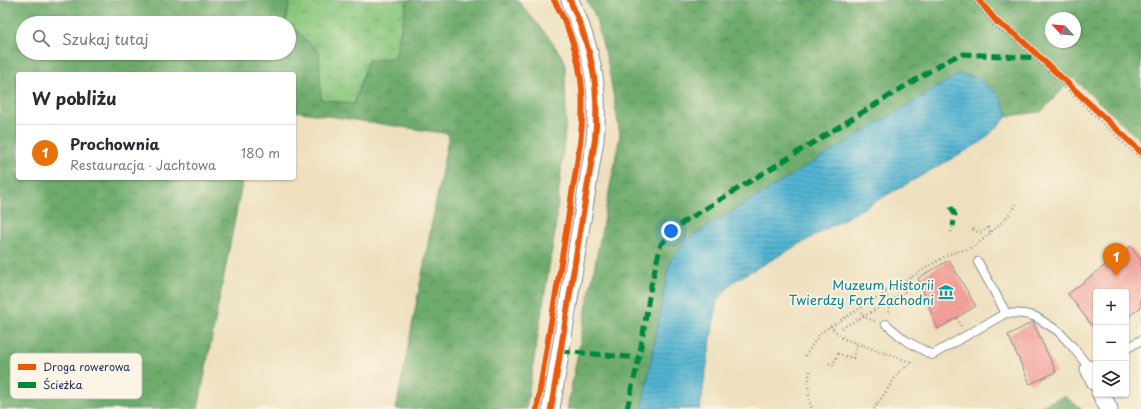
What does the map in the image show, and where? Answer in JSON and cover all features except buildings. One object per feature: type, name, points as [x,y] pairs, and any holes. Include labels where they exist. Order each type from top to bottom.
[{"type":"street","points":[[551,409],[598,115],[597,90],[592,64],[582,27],[570,0]]},
{"type":"street","points":[[1103,397],[1109,409]]},
{"type":"lane","points":[[978,262],[1006,314]]},
{"type":"lane","points":[[886,324],[905,340],[932,355],[1006,314],[1025,314],[1036,317],[1058,331],[1093,372]]},
{"type":"lane","points":[[1129,347],[1141,340]]},
{"type":"path","points":[[973,0],[994,26],[1016,41],[1141,159]]},
{"type":"path","points":[[979,0],[997,22],[1018,36],[1141,152]]},
{"type":"path","points":[[805,356],[820,333],[949,254],[973,246],[991,233],[1014,210],[1016,204]]},
{"type":"path","points":[[951,232],[953,226]]},
{"type":"path","points":[[973,229],[976,232],[982,232],[988,228],[991,233]]},
{"type":"path","points":[[842,328],[891,302],[917,283]]},
{"type":"path","points":[[881,284],[886,292]]},
{"type":"path","points":[[830,326],[844,339],[911,362]]},
{"type":"path","points":[[829,363],[833,365],[838,354],[853,358],[857,343]]},
{"type":"path","points":[[874,409],[899,372],[911,362],[932,355]]},
{"type":"path","points":[[810,371],[809,395],[812,409]]},
{"type":"green space","points":[[0,0],[290,0],[287,16],[16,16],[16,60],[296,60],[296,31],[319,52],[321,99],[354,104],[368,60],[395,58],[407,0],[517,0],[547,35],[565,61],[566,122],[555,231],[526,409],[396,409],[449,134],[296,111],[296,72],[16,72],[16,180],[243,180],[198,409],[0,409]]},
{"type":"green space","points":[[290,0],[407,0],[395,58],[368,60],[354,105],[320,99],[319,52],[296,31],[296,16],[287,16]]},
{"type":"green space","points":[[586,0],[1141,0],[1141,141],[1073,78],[1041,112],[1008,116],[999,95],[670,261],[642,409],[567,409],[620,135],[608,64],[594,13]]},
{"type":"green space","points":[[1064,396],[1082,409],[1017,409],[1016,406],[1036,408]]},
{"type":"water","points":[[959,74],[978,78],[999,95],[1008,116],[983,141],[734,281],[717,301],[700,409],[642,409],[670,261],[690,237]]},
{"type":"marked path","points":[[627,409],[639,358],[651,285],[661,244],[682,223],[943,63],[961,54],[1041,58]]},
{"type":"marked path","points":[[951,207],[955,215],[953,226]]},
{"type":"marked path","points":[[561,351],[639,358]]},
{"type":"cycle path","points":[[537,409],[577,162],[583,104],[581,77],[573,43],[565,21],[554,0]]},
{"type":"cycle path","points":[[551,409],[595,140],[596,121],[593,68],[584,35],[570,0]]},
{"type":"cycle path","points":[[979,0],[997,22],[1017,36],[1141,152]]},
{"type":"place","name":"Prochownia","points":[[1116,276]]},
{"type":"place","name":"Muzeum Historii Twierdzy Fort Zachodni","points":[[946,292]]}]
